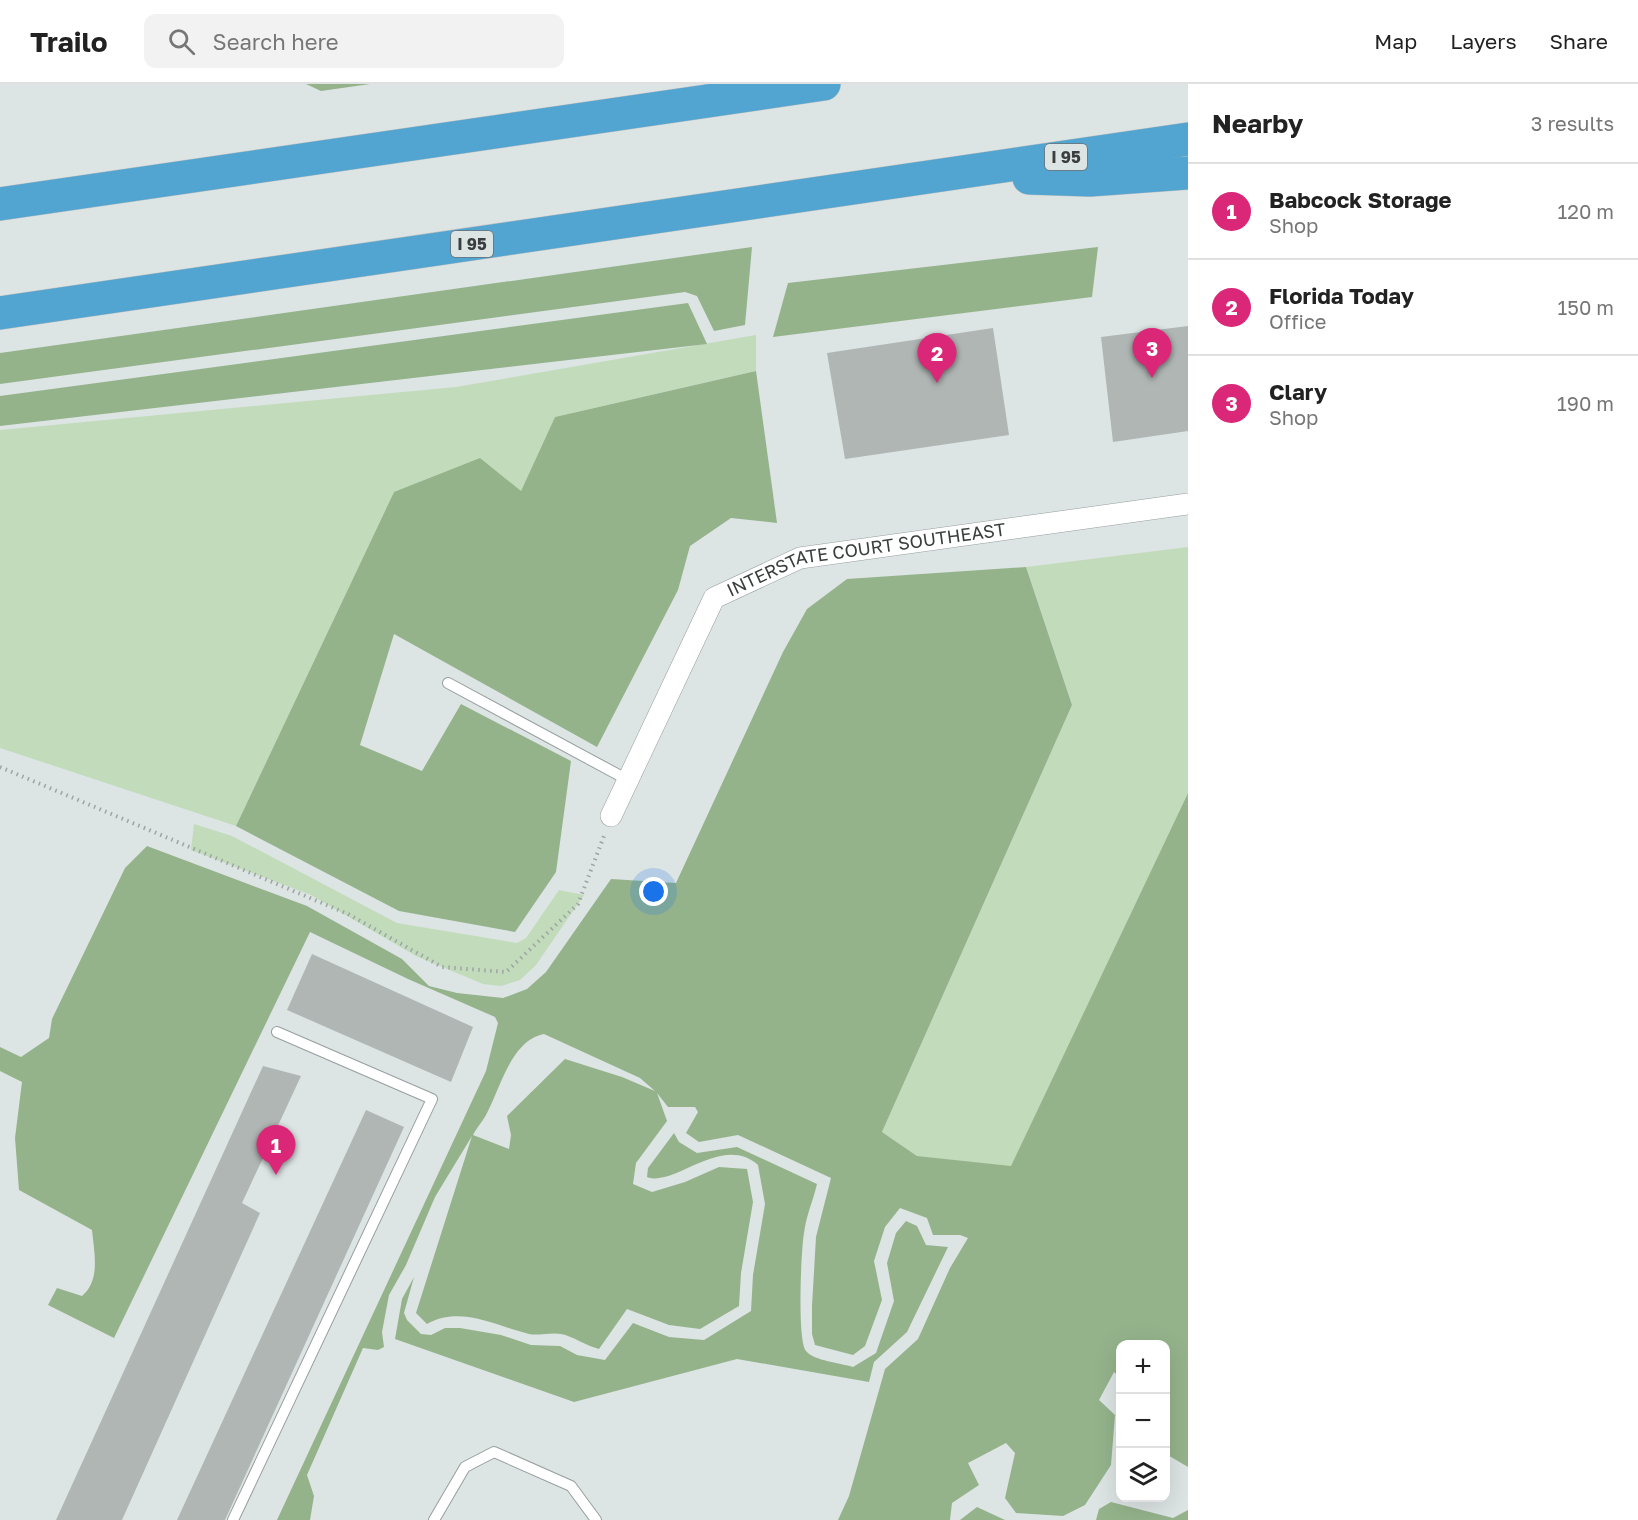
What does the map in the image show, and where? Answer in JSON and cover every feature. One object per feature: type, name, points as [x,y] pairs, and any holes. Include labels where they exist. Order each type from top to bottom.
[{"type":"highway","points":[[0,204],[824,84]]},
{"type":"highway","name":"I 95","points":[[0,313],[1188,139]]},
{"type":"highway","points":[[944,175],[1090,180],[1188,173]]},
{"type":"street","name":"INTERSTATE COURT SOUTHEAST","points":[[611,816],[714,598],[800,558],[1188,504]]},
{"type":"lane","points":[[448,683],[628,780]]},
{"type":"lane","points":[[233,1520],[432,1099],[277,1032]]},
{"type":"lane","points":[[434,1520],[465,1467],[494,1452],[571,1486],[596,1520]]},
{"type":"path","points":[[0,767],[348,914],[442,968],[506,972],[578,904],[611,816]]},
{"type":"green space","points":[[306,84],[370,84],[321,91]]},
{"type":"green space","points":[[752,247],[745,325],[714,331],[697,296],[685,292],[0,384],[0,353]]},
{"type":"green space","points":[[1098,247],[1092,297],[773,337],[788,283]]},
{"type":"green space","points":[[688,303],[707,344],[0,426],[0,396]]},
{"type":"green space","points":[[756,335],[756,371],[555,417],[521,491],[394,492],[236,826],[0,748],[0,430],[456,387]]},
{"type":"green space","points":[[756,371],[777,523],[731,518],[690,546],[678,590],[597,747],[394,634],[360,745],[422,771],[461,704],[571,761],[556,872],[515,932],[399,911],[236,826],[394,492],[480,458],[521,491],[555,417]]},
{"type":"green space","points":[[1188,547],[1188,793],[1011,1167],[917,1156],[882,1132],[1072,705],[1026,567]]},
{"type":"green space","points":[[1026,567],[1072,705],[882,1132],[917,1156],[1011,1166],[1188,793],[1188,1467],[1170,1456],[1170,1340],[1116,1340],[1116,1374],[1114,1372],[1099,1400],[1115,1415],[1111,1465],[1085,1505],[1063,1516],[1016,1513],[1005,1498],[1015,1453],[1006,1443],[968,1463],[979,1485],[952,1503],[950,1520],[838,1520],[849,1496],[885,1369],[918,1339],[950,1268],[968,1238],[960,1235],[933,1235],[927,1218],[900,1208],[885,1227],[874,1261],[882,1300],[865,1346],[853,1355],[815,1345],[812,1334],[812,1306],[816,1237],[831,1178],[738,1135],[699,1142],[686,1133],[698,1112],[695,1107],[668,1107],[657,1093],[667,1121],[636,1163],[633,1184],[652,1192],[685,1182],[719,1167],[747,1169],[753,1202],[741,1273],[739,1306],[700,1329],[669,1325],[627,1309],[599,1349],[561,1334],[529,1334],[491,1322],[465,1317],[452,1316],[427,1324],[416,1313],[472,1136],[435,1197],[406,1265],[389,1295],[382,1332],[384,1347],[378,1350],[363,1348],[307,1475],[314,1496],[310,1520],[277,1520],[486,1071],[498,1023],[495,1017],[310,932],[114,1338],[48,1305],[57,1288],[82,1296],[88,1289],[92,1282],[95,1265],[92,1230],[19,1190],[15,1138],[22,1082],[0,1071],[0,1047],[21,1057],[49,1038],[52,1019],[125,868],[147,846],[307,906],[402,959],[429,986],[457,993],[503,998],[527,989],[546,972],[611,879],[676,883],[783,652],[807,609],[847,579]],"holes":[[[544,1034],[640,1078],[655,1091],[622,1077],[565,1059],[507,1116],[511,1135],[509,1149],[473,1135],[516,1054],[533,1038]]]},
{"type":"green space","points":[[194,824],[232,836],[397,923],[517,943],[526,938],[559,890],[584,895],[536,965],[520,980],[501,986],[483,984],[416,956],[311,895],[191,850]]},
{"type":"green space","points":[[674,1133],[679,1142],[697,1153],[737,1147],[817,1184],[804,1233],[800,1295],[803,1344],[806,1351],[815,1357],[853,1367],[876,1353],[894,1301],[887,1263],[896,1233],[906,1221],[917,1226],[926,1245],[948,1247],[907,1332],[874,1362],[869,1382],[737,1359],[574,1402],[395,1339],[402,1299],[414,1277],[404,1313],[407,1320],[421,1334],[431,1335],[445,1328],[460,1328],[501,1335],[531,1345],[560,1346],[577,1355],[605,1360],[633,1323],[669,1337],[704,1340],[751,1311],[753,1275],[765,1204],[758,1165],[744,1157],[729,1155],[699,1163],[671,1175],[658,1178],[647,1177],[648,1168]]},
{"type":"green space","points":[[1111,1502],[1173,1518],[1188,1510],[1188,1520],[1096,1520],[1099,1509]]},
{"type":"green space","points":[[977,1507],[1005,1520],[960,1520]]},
{"type":"building","points":[[1188,326],[1188,431],[1113,442],[1101,337]]},
{"type":"building","points":[[993,328],[1009,435],[845,459],[827,353]]},
{"type":"building","points":[[312,954],[473,1027],[451,1082],[287,1010]]},
{"type":"building","points":[[263,1066],[301,1076],[242,1203],[260,1213],[122,1520],[56,1520]]},
{"type":"building","points":[[366,1110],[404,1127],[225,1520],[177,1520]]},
{"type":"place","name":"Clary","points":[[1152,378]]},
{"type":"place","name":"Florida Today","points":[[937,383]]},
{"type":"place","name":"Babcock Storage","points":[[276,1175]]}]
